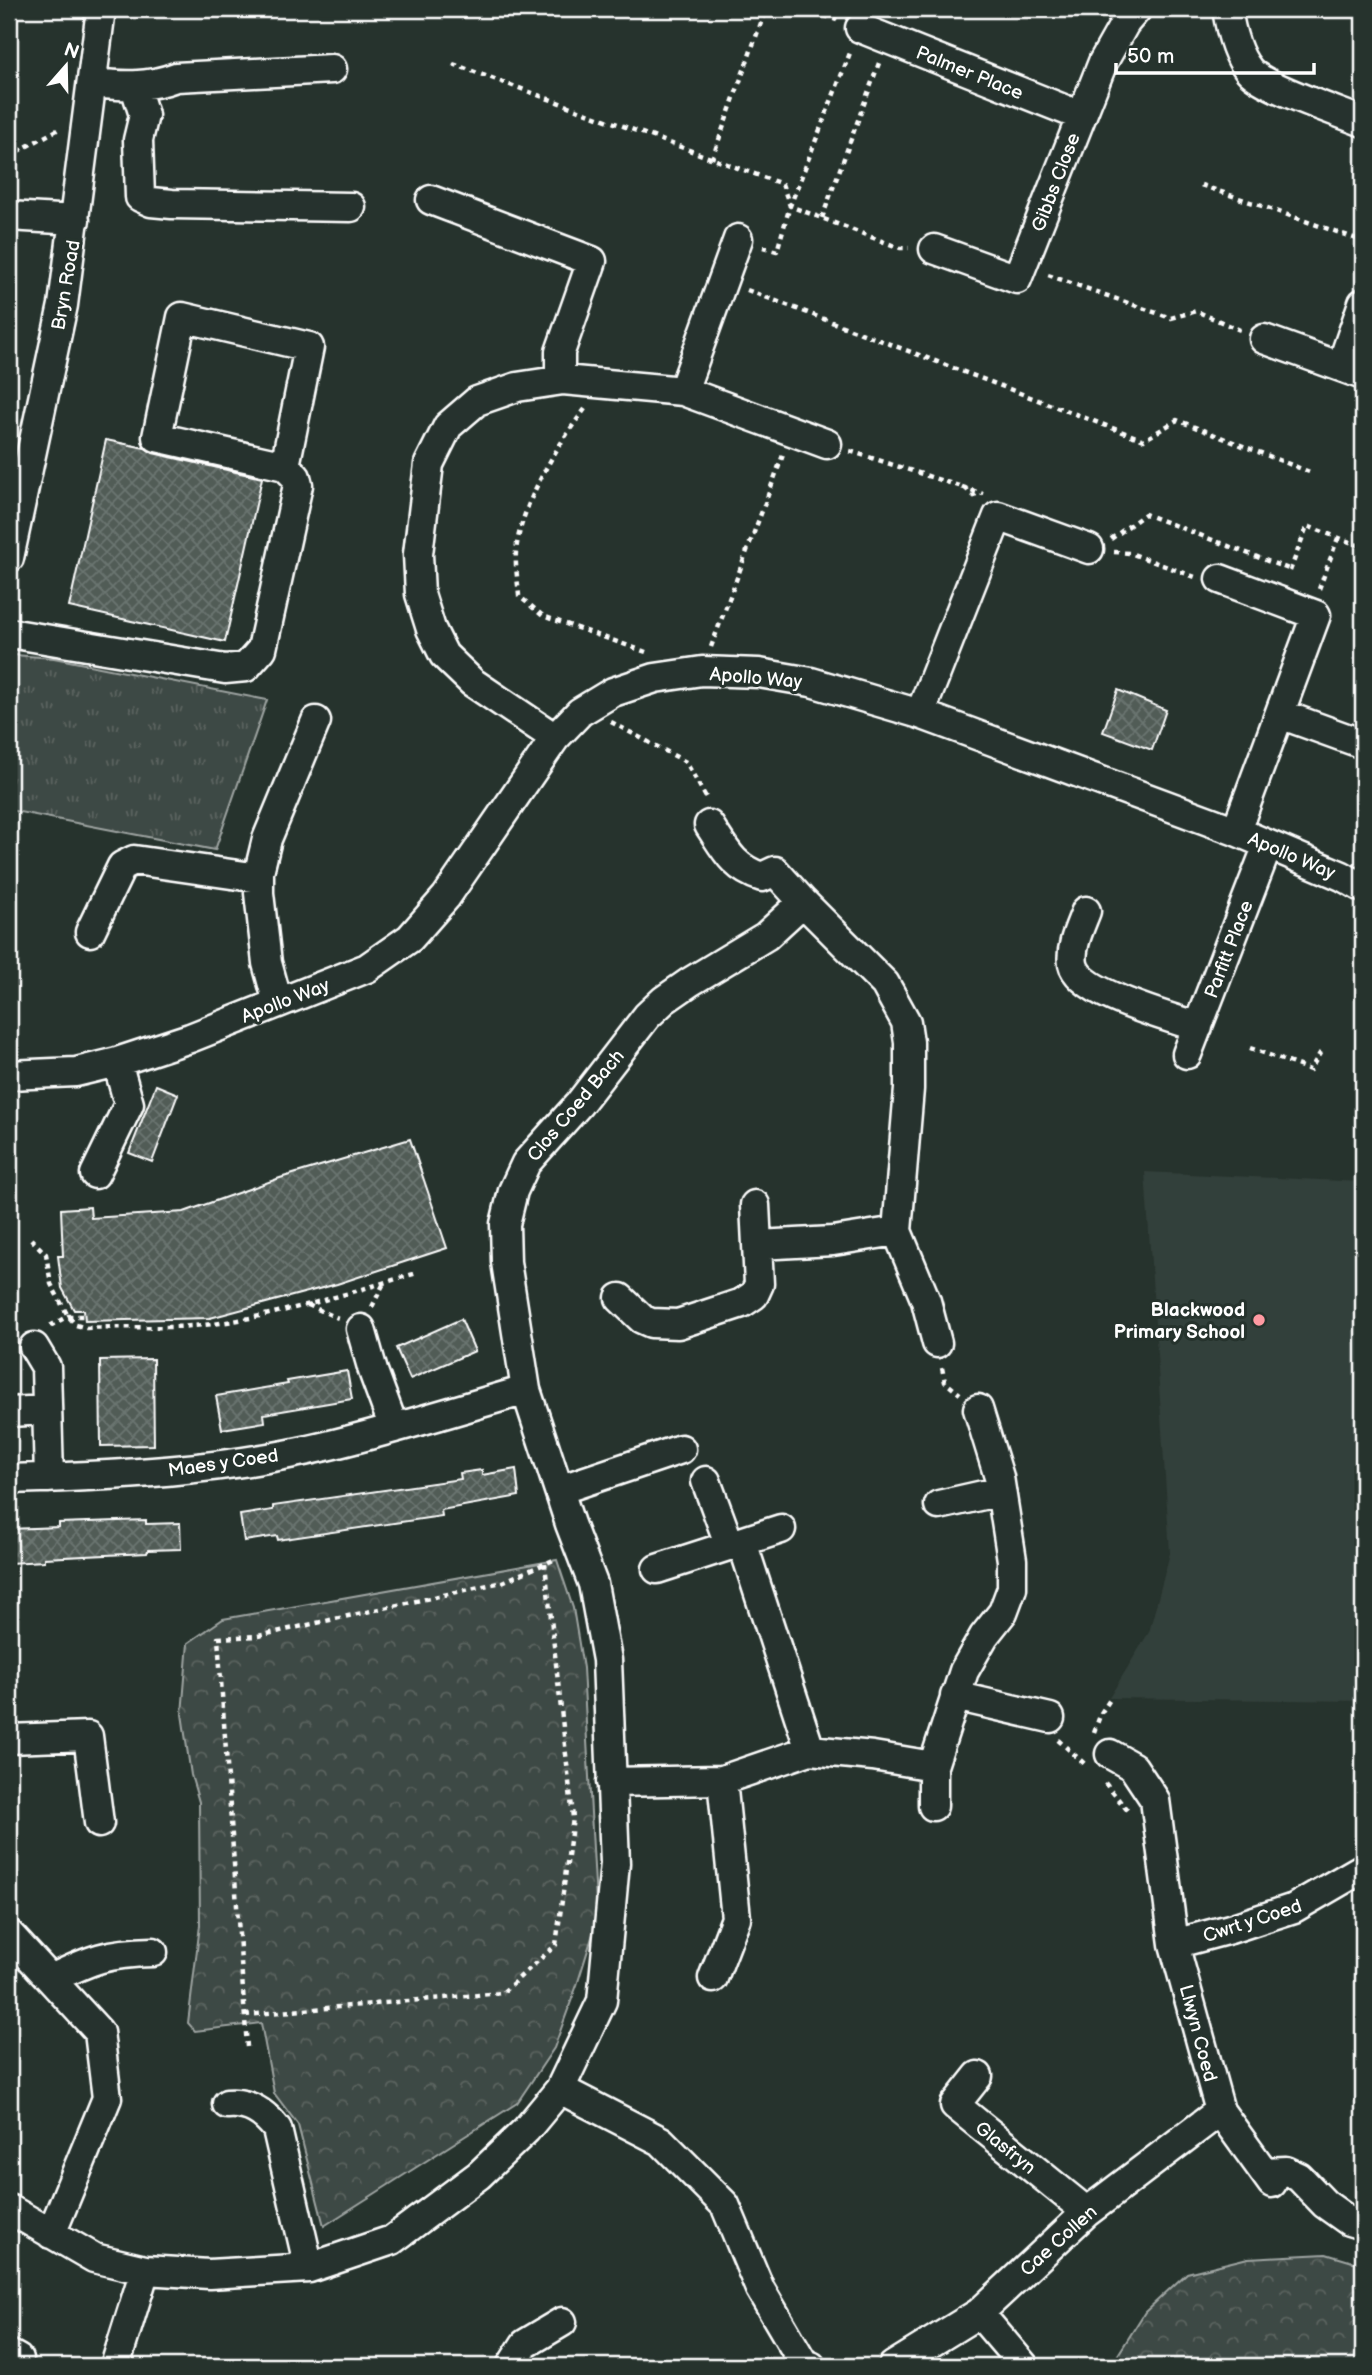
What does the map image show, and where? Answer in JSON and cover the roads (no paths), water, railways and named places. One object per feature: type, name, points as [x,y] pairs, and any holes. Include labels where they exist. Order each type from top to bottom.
[{"type":"street","name":"Bryn Road","points":[[9,558],[63,305],[101,9]]},
{"type":"street","name":"Gibbs Close","points":[[934,249],[1017,279],[1103,62],[1125,23],[1137,9]]},
{"type":"street","points":[[1227,9],[1229,25],[1250,71],[1269,84],[1363,121]]},
{"type":"street","name":"Palmer Place","points":[[860,28],[1081,116]]},
{"type":"street","points":[[92,83],[135,87],[176,77],[332,69]]},
{"type":"street","points":[[135,87],[144,115],[138,140],[140,197],[151,202],[172,204],[351,207]]},
{"type":"street","points":[[431,200],[592,261],[560,352],[560,378],[563,380]]},
{"type":"street","points":[[9,216],[75,220]]},
{"type":"street","points":[[683,391],[738,239]]},
{"type":"street","points":[[1264,340],[1352,371],[1363,303]]},
{"type":"street","points":[[9,633],[225,669],[246,667],[255,660],[264,643],[298,485],[296,477],[285,466],[157,437],[182,317],[309,347],[285,466]]},
{"type":"street","points":[[555,738],[472,682],[444,655],[431,629],[420,594],[418,554],[429,464],[448,426],[477,401],[517,387],[563,380],[683,391],[827,444]]},
{"type":"street","points":[[920,714],[992,506],[1094,542]]},
{"type":"street","points":[[1220,579],[1315,615],[1236,831]]},
{"type":"street","name":"Apollo Way","points":[[9,1075],[76,1072],[117,1062],[190,1038],[367,968],[410,938],[446,897],[555,738],[586,709],[613,692],[644,682],[702,671],[759,673],[811,682],[920,714],[1236,831],[1342,876],[1363,888]]},
{"type":"street","points":[[1280,714],[1363,744]]},
{"type":"street","points":[[278,1003],[267,963],[259,878],[267,839],[316,722]]},
{"type":"street","points":[[712,830],[733,861],[746,871],[762,877],[775,872],[885,984],[906,1022],[909,1042],[909,1090],[897,1231],[926,1301],[937,1343]]},
{"type":"street","name":"Parfitt Place","points":[[1187,1054],[1268,845]]},
{"type":"street","points":[[90,932],[122,866],[134,860],[259,878]]},
{"type":"street","name":"Clos Coed Bach","points":[[9,2210],[94,2258],[145,2270],[209,2274],[309,2268],[392,2240],[479,2175],[526,2130],[561,2088],[602,2001],[615,1863],[607,1660],[593,1584],[526,1390],[506,1262],[505,1224],[513,1191],[526,1163],[579,1104],[647,1016],[690,982],[766,936],[803,902]]},
{"type":"street","points":[[1086,911],[1072,952],[1073,967],[1082,979],[1099,991],[1198,1027]]},
{"type":"street","points":[[95,1174],[129,1104],[117,1062]]},
{"type":"street","points":[[620,1298],[642,1319],[651,1323],[678,1324],[743,1303],[754,1295],[759,1284],[755,1205]]},
{"type":"street","points":[[758,1245],[833,1241],[897,1231]]},
{"type":"street","points":[[361,1329],[394,1428]]},
{"type":"street","points":[[41,1337],[46,1367],[49,1478]]},
{"type":"street","name":"Maes y Coed","points":[[9,1479],[147,1472],[248,1460],[324,1447],[526,1390]]},
{"type":"street","points":[[933,1806],[933,1766],[964,1671],[984,1636],[1003,1612],[1012,1588],[1012,1560],[1000,1484],[978,1409]]},
{"type":"street","points":[[9,1412],[47,1410]]},
{"type":"street","points":[[559,1490],[681,1449]]},
{"type":"street","points":[[706,1481],[727,1547],[810,1750]]},
{"type":"street","points":[[939,1505],[1000,1484]]},
{"type":"street","points":[[657,1569],[780,1530]]},
{"type":"street","points":[[955,1696],[1050,1718]]},
{"type":"street","points":[[9,1739],[88,1736],[99,1823]]},
{"type":"street","points":[[611,1782],[722,1780],[810,1750],[873,1756],[933,1766]]},
{"type":"street","name":"Llwyn Coed","points":[[1110,1754],[1133,1767],[1155,1800],[1166,1866],[1174,1944],[1220,2111],[1268,2178],[1286,2171],[1299,2177],[1325,2204],[1349,2221],[1359,2224],[1363,2222]]},
{"type":"street","points":[[713,1978],[736,1918],[722,1780]]},
{"type":"street","name":"Cwrt y Coed","points":[[1174,1944],[1294,1908],[1363,1868]]},
{"type":"street","points":[[9,1934],[99,2032],[107,2098],[51,2234]]},
{"type":"street","points":[[51,1979],[99,1957],[117,1952],[153,1952]]},
{"type":"street","name":"Glasfryn","points":[[978,2076],[955,2105],[1087,2212]]},
{"type":"street","points":[[561,2088],[661,2141],[725,2205],[760,2289],[804,2364],[811,2366]]},
{"type":"street","points":[[226,2104],[249,2106],[267,2116],[277,2129],[309,2268]]},
{"type":"street","name":"Cae Collen","points":[[893,2366],[979,2313],[1087,2212],[1220,2111]]},
{"type":"street","points":[[115,2366],[145,2270]]},
{"type":"street","points":[[979,2313],[1024,2366]]},
{"type":"street","points":[[511,2366],[525,2344],[562,2322]]},
{"type":"place","name":"Blackwood Primary School","points":[[1259,1320]]}]
